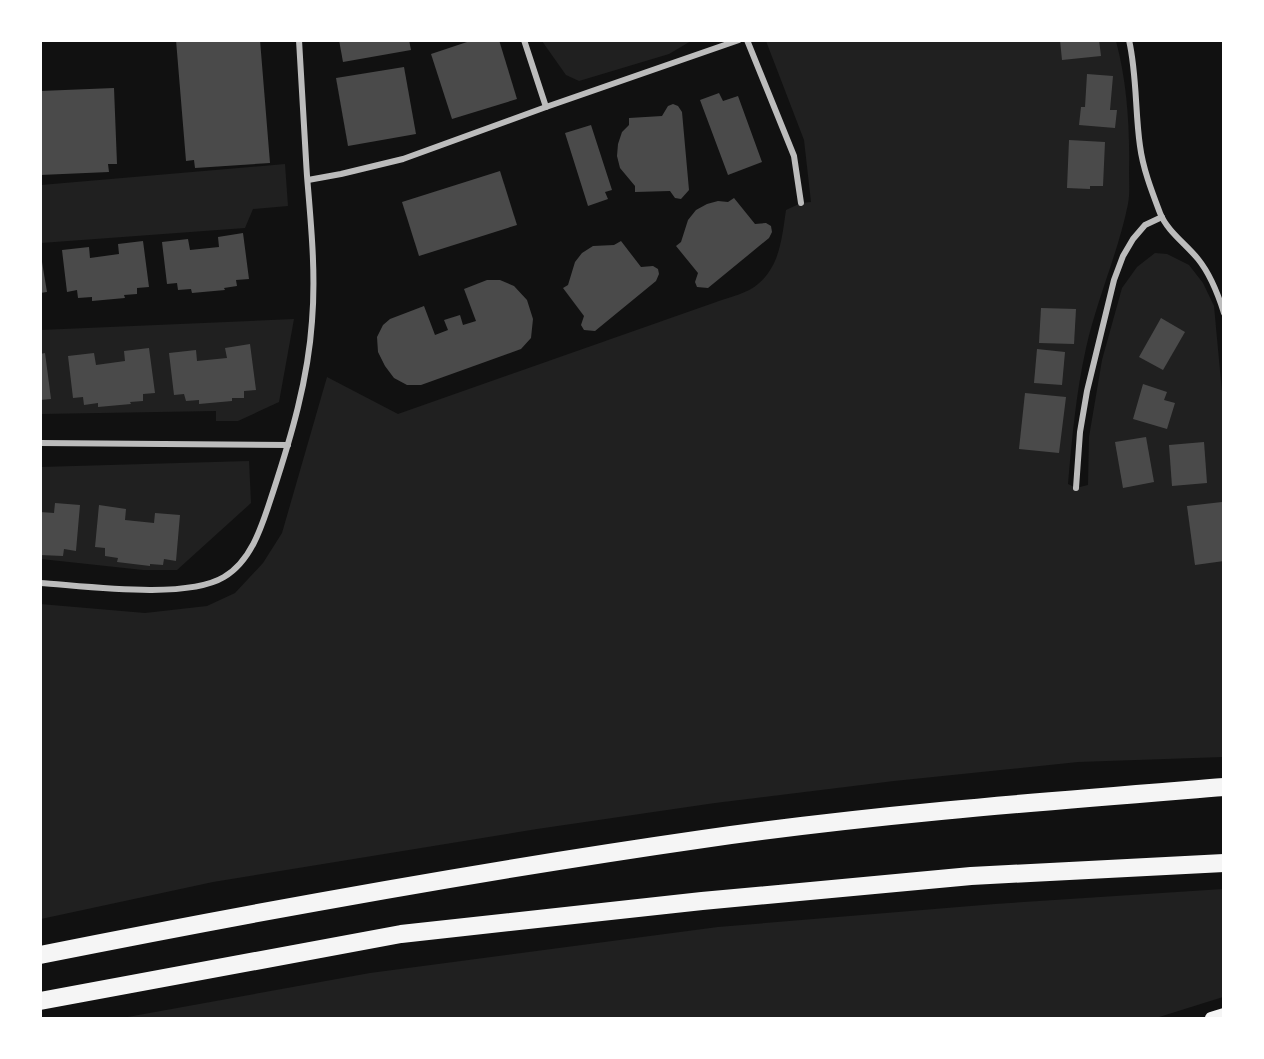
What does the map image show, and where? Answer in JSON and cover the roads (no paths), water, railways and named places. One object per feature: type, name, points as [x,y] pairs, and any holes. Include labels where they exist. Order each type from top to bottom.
[{"type":"highway","points":[[40,955],[398,888],[705,839],[955,809],[1224,787]]},
{"type":"highway","points":[[40,1002],[401,934],[702,900],[971,876],[1224,863]]},
{"type":"main road","points":[[1211,1018],[1224,1014]]},
{"type":"street","points":[[40,583],[126,590],[183,588],[224,578],[251,548],[261,529],[302,392],[312,324],[314,292],[299,40]]},
{"type":"street","points":[[524,40],[546,107]]},
{"type":"street","points":[[308,180],[403,159],[739,40]]},
{"type":"street","points":[[747,40],[794,156],[801,203]]},
{"type":"street","points":[[1129,40],[1140,148],[1149,185],[1161,217],[1198,258],[1208,273],[1224,313]]},
{"type":"street","points":[[1076,488],[1080,432],[1087,391],[1114,280],[1123,256],[1133,239],[1145,225],[1161,217]]},
{"type":"street","points":[[40,443],[288,445]]}]
